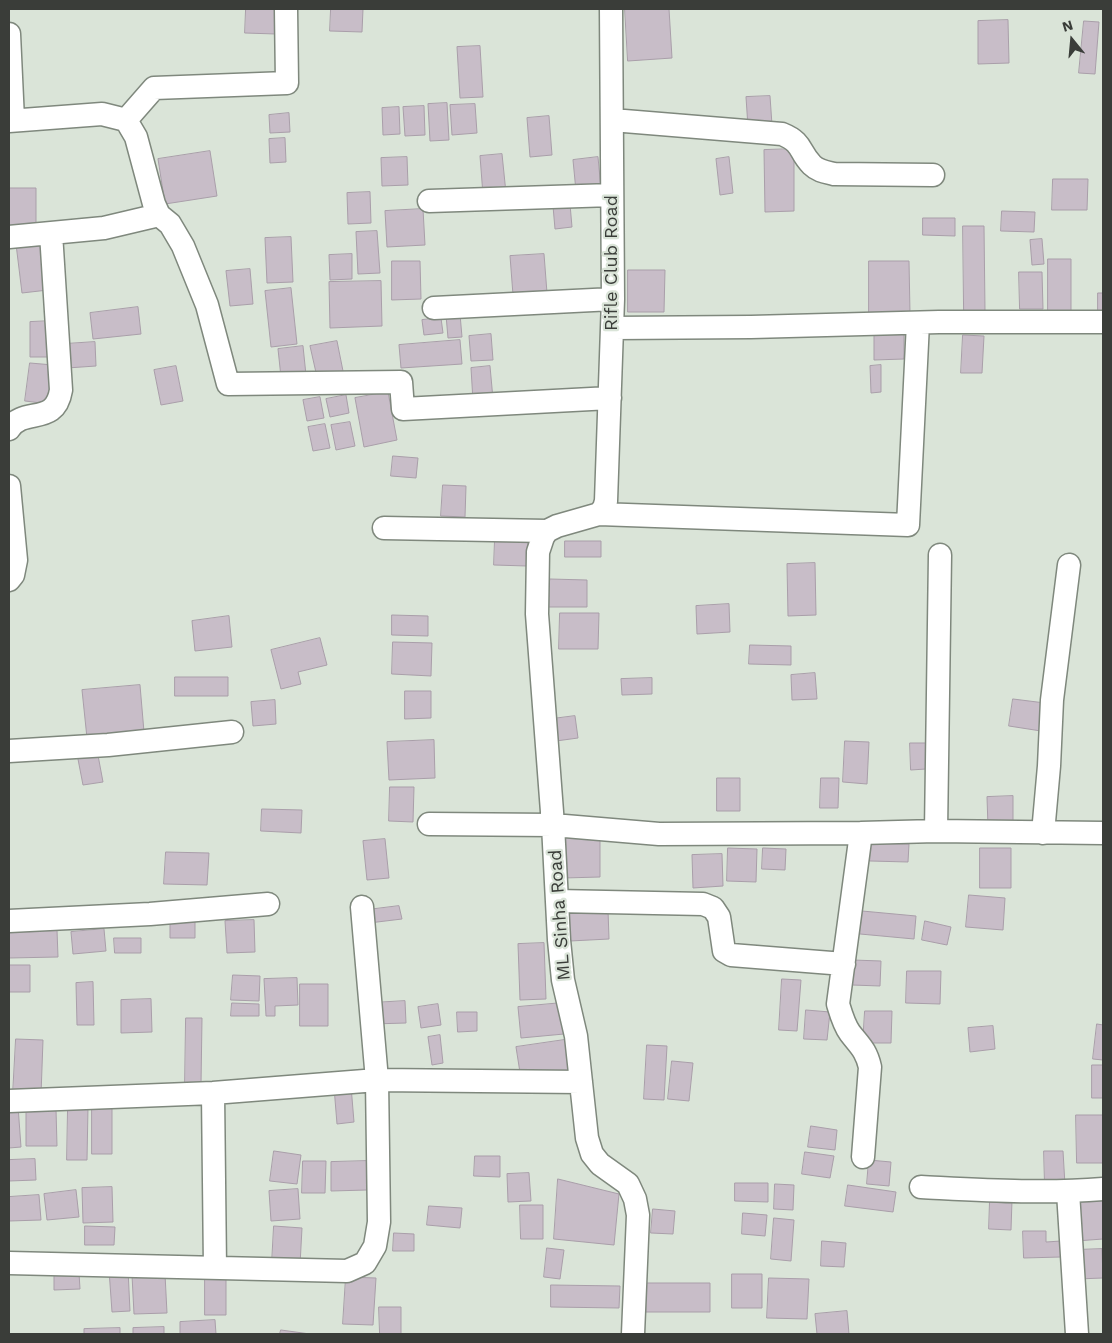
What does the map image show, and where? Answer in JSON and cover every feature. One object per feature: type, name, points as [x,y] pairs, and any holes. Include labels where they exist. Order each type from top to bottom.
[{"type":"street","points":[[126,120],[154,88],[287,83],[286,9]]},
{"type":"street","name":"Rifle Club Road","points":[[599,514],[604,508],[606,501],[614,300],[611,9]]},
{"type":"street","points":[[9,34],[11,121],[102,114],[126,120],[136,137],[154,204],[159,215],[170,224],[183,246],[206,305],[228,384],[401,382],[403,409],[610,398]]},
{"type":"street","points":[[612,120],[782,134],[795,139],[812,165],[820,170],[834,174],[933,175]]},
{"type":"street","points":[[429,201],[612,195]]},
{"type":"street","points":[[9,237],[104,228],[159,215]]},
{"type":"street","points":[[9,430],[16,421],[55,408],[59,400],[51,233]]},
{"type":"street","points":[[434,308],[614,300]]},
{"type":"street","points":[[613,328],[751,327],[918,322],[1103,322]]},
{"type":"street","points":[[384,528],[547,532],[557,526],[599,514],[908,525],[918,322]]},
{"type":"street","points":[[9,486],[16,560],[13,575],[9,580]]},
{"type":"street","name":"ML Sinha Road","points":[[547,532],[543,537],[538,552],[537,614],[563,980],[576,1036],[587,1138],[592,1154],[600,1164],[628,1184],[635,1199],[638,1215],[633,1334]]},
{"type":"street","points":[[936,831],[940,555]]},
{"type":"street","points":[[1044,833],[1052,700],[1069,565]]},
{"type":"street","points":[[9,751],[108,745],[232,732]]},
{"type":"street","points":[[429,824],[553,825],[659,834],[936,831],[1103,833]]},
{"type":"street","points":[[861,833],[838,1004],[849,1032],[867,1054],[870,1067],[864,1157]]},
{"type":"street","points":[[557,901],[702,904],[714,908],[719,916],[724,951],[731,955],[844,964]]},
{"type":"street","points":[[9,921],[150,914],[268,904]]},
{"type":"street","points":[[9,1263],[347,1271],[366,1263],[376,1246],[379,1222],[377,1080],[362,907]]},
{"type":"street","points":[[9,1100],[213,1093],[377,1080],[581,1082]]},
{"type":"street","points":[[213,1093],[215,1268]]},
{"type":"street","points":[[921,1187],[1005,1192],[1068,1192],[1103,1189]]},
{"type":"street","points":[[1068,1192],[1078,1334]]},
{"type":"building","points":[[246,9],[277,9],[276,34],[245,33]]},
{"type":"building","points":[[331,9],[363,9],[362,32],[330,31]]},
{"type":"building","points":[[625,9],[669,9],[672,58],[628,61]]},
{"type":"building","points":[[1008,20],[1009,63],[978,64],[978,21]]},
{"type":"building","points":[[1084,21],[1099,22],[1095,74],[1079,73]]},
{"type":"building","points":[[480,46],[483,97],[460,98],[457,47]]},
{"type":"building","points":[[770,96],[772,125],[748,127],[746,97]]},
{"type":"building","points":[[447,103],[449,140],[430,141],[428,104]]},
{"type":"building","points":[[475,104],[477,133],[452,135],[450,105]]},
{"type":"building","points":[[424,106],[425,135],[405,136],[403,107]]},
{"type":"building","points":[[399,107],[400,134],[383,135],[382,108]]},
{"type":"building","points":[[289,113],[290,132],[270,133],[269,115]]},
{"type":"building","points":[[549,116],[552,155],[530,157],[527,118]]},
{"type":"building","points":[[285,138],[286,162],[270,163],[269,139]]},
{"type":"building","points":[[794,149],[794,211],[765,212],[764,150]]},
{"type":"building","points":[[210,151],[217,196],[165,204],[158,159]]},
{"type":"building","points":[[502,154],[506,193],[483,195],[480,156]]},
{"type":"building","points":[[407,157],[408,185],[382,186],[381,158]]},
{"type":"building","points":[[598,157],[601,189],[576,191],[573,160]]},
{"type":"building","points":[[729,157],[733,193],[720,195],[716,159]]},
{"type":"building","points":[[1053,179],[1088,179],[1087,210],[1052,210]]},
{"type":"building","points":[[9,188],[36,188],[36,227],[9,227]]},
{"type":"building","points":[[370,192],[371,223],[348,224],[347,193]]},
{"type":"building","points":[[570,204],[572,227],[555,229],[553,206]]},
{"type":"building","points":[[423,209],[425,245],[387,247],[385,211]]},
{"type":"building","points":[[1002,211],[1035,212],[1034,232],[1001,231]]},
{"type":"building","points":[[923,218],[955,218],[955,236],[923,235]]},
{"type":"building","points":[[963,226],[984,226],[985,311],[964,311]]},
{"type":"building","points":[[377,231],[380,273],[358,274],[356,232]]},
{"type":"building","points":[[291,237],[293,282],[267,283],[265,238]]},
{"type":"building","points":[[1042,239],[1044,264],[1032,265],[1030,240]]},
{"type":"building","points":[[42,241],[48,290],[22,293],[16,244]]},
{"type":"building","points":[[352,254],[352,279],[330,280],[329,255]]},
{"type":"building","points":[[544,254],[547,293],[513,295],[510,256]]},
{"type":"building","points":[[1048,259],[1071,259],[1071,312],[1048,312]]},
{"type":"building","points":[[392,261],[420,261],[421,299],[392,300]]},
{"type":"building","points":[[869,261],[909,261],[910,314],[869,314]]},
{"type":"building","points":[[250,269],[253,304],[230,306],[226,271]]},
{"type":"building","points":[[628,270],[665,270],[664,312],[628,312]]},
{"type":"building","points":[[1019,272],[1042,272],[1043,309],[1020,309]]},
{"type":"building","points":[[381,281],[382,326],[330,328],[329,282]]},
{"type":"building","points":[[291,288],[297,344],[271,347],[265,291]]},
{"type":"building","points":[[1098,293],[1103,293],[1103,316],[1098,316]]},
{"type":"building","points":[[138,307],[141,334],[93,339],[90,313]]},
{"type":"building","points":[[460,314],[462,337],[448,338],[446,315]]},
{"type":"building","points":[[441,318],[443,333],[424,335],[422,320]]},
{"type":"building","points":[[52,321],[52,357],[30,357],[30,322]]},
{"type":"building","points":[[904,333],[904,359],[874,360],[874,334]]},
{"type":"building","points":[[491,334],[493,360],[471,361],[469,336]]},
{"type":"building","points":[[963,335],[984,336],[982,373],[961,373]]},
{"type":"building","points":[[460,340],[462,364],[401,368],[399,345]]},
{"type":"building","points":[[337,341],[343,371],[317,377],[310,346]]},
{"type":"building","points":[[95,342],[96,366],[67,368],[65,344]]},
{"type":"building","points":[[303,346],[306,375],[281,377],[278,349]]},
{"type":"building","points":[[30,363],[53,365],[49,404],[25,401]]},
{"type":"building","points":[[881,365],[881,392],[871,393],[870,366]]},
{"type":"building","points":[[176,366],[183,401],[161,405],[154,370]]},
{"type":"building","points":[[490,366],[493,399],[473,401],[471,368]]},
{"type":"building","points":[[388,392],[397,440],[364,447],[355,398]]},
{"type":"building","points":[[346,395],[349,413],[330,417],[326,399]]},
{"type":"building","points":[[320,397],[324,418],[307,421],[303,400]]},
{"type":"building","points":[[350,422],[355,446],[336,450],[331,425]]},
{"type":"building","points":[[325,424],[330,448],[313,451],[308,427]]},
{"type":"building","points":[[393,456],[418,458],[416,478],[391,476]]},
{"type":"building","points":[[443,485],[466,486],[465,517],[441,516]]},
{"type":"building","points":[[495,539],[528,541],[527,566],[494,565]]},
{"type":"building","points":[[565,541],[601,541],[601,557],[565,557]]},
{"type":"building","points":[[815,563],[816,615],[788,616],[787,564]]},
{"type":"building","points":[[550,579],[587,580],[587,607],[549,607]]},
{"type":"building","points":[[729,604],[730,632],[697,634],[696,606]]},
{"type":"building","points":[[560,613],[599,613],[598,649],[559,649]]},
{"type":"building","points":[[392,615],[428,616],[428,636],[392,635]]},
{"type":"building","points":[[229,616],[232,647],[195,651],[192,621]]},
{"type":"building","points":[[320,638],[327,665],[298,672],[301,684],[281,689],[271,650]]},
{"type":"building","points":[[393,642],[432,643],[431,676],[392,674]]},
{"type":"building","points":[[750,645],[791,646],[791,665],[749,664]]},
{"type":"building","points":[[815,673],[817,699],[792,700],[791,675]]},
{"type":"building","points":[[175,677],[228,677],[228,696],[175,696]]},
{"type":"building","points":[[652,678],[652,694],[622,695],[621,679]]},
{"type":"building","points":[[140,685],[144,732],[87,738],[82,690]]},
{"type":"building","points":[[405,691],[431,691],[431,718],[405,719]]},
{"type":"building","points":[[1013,699],[1045,703],[1041,731],[1009,726]]},
{"type":"building","points":[[275,700],[276,724],[253,726],[251,702]]},
{"type":"building","points":[[575,716],[578,738],[556,741],[552,719]]},
{"type":"building","points":[[434,740],[435,778],[389,780],[387,742]]},
{"type":"building","points":[[845,741],[869,742],[867,784],[843,782]]},
{"type":"building","points":[[910,743],[926,743],[926,769],[911,770]]},
{"type":"building","points":[[97,750],[103,782],[83,785],[77,754]]},
{"type":"building","points":[[717,778],[740,778],[740,811],[717,811]]},
{"type":"building","points":[[821,778],[839,778],[838,808],[820,808]]},
{"type":"building","points":[[390,787],[414,787],[413,822],[389,821]]},
{"type":"building","points":[[1013,796],[1013,826],[988,827],[987,797]]},
{"type":"building","points":[[262,809],[302,810],[301,833],[261,831]]},
{"type":"building","points":[[564,837],[600,837],[600,877],[564,878]]},
{"type":"building","points":[[385,839],[389,878],[367,880],[363,841]]},
{"type":"building","points":[[871,843],[909,844],[908,862],[870,861]]},
{"type":"building","points":[[728,848],[757,849],[756,882],[727,881]]},
{"type":"building","points":[[763,848],[786,849],[785,870],[762,869]]},
{"type":"building","points":[[980,848],[1011,848],[1011,888],[980,888]]},
{"type":"building","points":[[166,852],[209,853],[207,885],[164,884]]},
{"type":"building","points":[[722,854],[723,886],[693,888],[692,855]]},
{"type":"building","points":[[969,895],[1005,898],[1003,930],[966,927]]},
{"type":"building","points":[[399,906],[402,919],[369,923],[367,910]]},
{"type":"building","points":[[608,910],[609,939],[570,941],[569,913]]},
{"type":"building","points":[[862,911],[916,916],[914,939],[860,934]]},
{"type":"building","points":[[254,920],[255,952],[227,953],[225,921]]},
{"type":"building","points":[[925,921],[951,927],[947,945],[922,940]]},
{"type":"building","points":[[195,922],[195,938],[170,938],[170,923]]},
{"type":"building","points":[[104,929],[106,951],[73,954],[71,932]]},
{"type":"building","points":[[57,930],[58,957],[9,958],[9,932]]},
{"type":"building","points":[[114,938],[141,938],[141,953],[115,953]]},
{"type":"building","points":[[544,943],[546,999],[520,1000],[518,944]]},
{"type":"building","points":[[853,960],[881,961],[880,986],[852,985]]},
{"type":"building","points":[[9,965],[30,965],[30,992],[9,992]]},
{"type":"building","points":[[907,971],[941,971],[940,1004],[906,1003]]},
{"type":"building","points":[[233,975],[260,976],[259,1001],[231,1000]]},
{"type":"building","points":[[297,978],[298,1005],[275,1006],[275,1016],[266,1016],[264,979]]},
{"type":"building","points":[[782,979],[801,980],[797,1031],[779,1030]]},
{"type":"building","points":[[93,982],[94,1025],[77,1025],[76,983]]},
{"type":"building","points":[[300,984],[328,984],[328,1026],[300,1026]]},
{"type":"building","points":[[151,999],[152,1032],[121,1033],[121,1000]]},
{"type":"building","points":[[405,1001],[406,1023],[372,1024],[372,1003]]},
{"type":"building","points":[[232,1003],[259,1004],[259,1016],[231,1016]]},
{"type":"building","points":[[562,1003],[564,1034],[521,1038],[518,1007]]},
{"type":"building","points":[[438,1004],[441,1025],[421,1028],[418,1007]]},
{"type":"building","points":[[806,1010],[830,1012],[827,1040],[804,1039]]},
{"type":"building","points":[[865,1011],[892,1011],[891,1043],[863,1043]]},
{"type":"building","points":[[457,1012],[477,1012],[477,1031],[458,1032]]},
{"type":"building","points":[[186,1018],[202,1018],[201,1085],[185,1084]]},
{"type":"building","points":[[1097,1024],[1103,1025],[1103,1060],[1093,1059]]},
{"type":"building","points":[[993,1026],[995,1049],[970,1052],[968,1028]]},
{"type":"building","points":[[440,1035],[443,1063],[432,1065],[428,1037]]},
{"type":"building","points":[[16,1039],[43,1040],[41,1095],[13,1094]]},
{"type":"building","points":[[571,1039],[575,1072],[521,1079],[516,1047]]},
{"type":"building","points":[[647,1045],[667,1046],[664,1100],[644,1099]]},
{"type":"building","points":[[672,1061],[693,1063],[689,1101],[668,1099]]},
{"type":"building","points":[[1092,1065],[1103,1065],[1103,1098],[1092,1098]]},
{"type":"building","points":[[351,1086],[354,1122],[337,1124],[334,1087]]},
{"type":"building","points":[[18,1106],[21,1147],[9,1148],[9,1107]]},
{"type":"building","points":[[68,1107],[88,1107],[87,1160],[67,1160]]},
{"type":"building","points":[[92,1107],[112,1107],[112,1154],[92,1154]]},
{"type":"building","points":[[56,1109],[57,1146],[26,1146],[26,1110]]},
{"type":"building","points":[[1076,1115],[1103,1115],[1103,1163],[1077,1163]]},
{"type":"building","points":[[811,1126],[837,1130],[835,1150],[808,1147]]},
{"type":"building","points":[[274,1151],[301,1155],[297,1184],[270,1181]]},
{"type":"building","points":[[1044,1151],[1063,1151],[1065,1185],[1045,1186]]},
{"type":"building","points":[[805,1152],[834,1156],[830,1178],[802,1174]]},
{"type":"building","points":[[475,1156],[500,1156],[500,1177],[474,1176]]},
{"type":"building","points":[[35,1159],[36,1180],[9,1181],[9,1160]]},
{"type":"building","points":[[869,1160],[891,1162],[889,1186],[867,1184]]},
{"type":"building","points":[[303,1161],[326,1161],[325,1193],[302,1193]]},
{"type":"building","points":[[367,1161],[367,1190],[331,1191],[331,1162]]},
{"type":"building","points":[[529,1173],[531,1201],[508,1202],[507,1174]]},
{"type":"building","points":[[558,1179],[619,1194],[614,1245],[554,1239]]},
{"type":"building","points":[[735,1183],[768,1183],[768,1202],[735,1201]]},
{"type":"building","points":[[775,1184],[794,1185],[793,1210],[774,1209]]},
{"type":"building","points":[[848,1185],[896,1192],[893,1212],[845,1206]]},
{"type":"building","points":[[112,1187],[113,1222],[83,1223],[82,1188]]},
{"type":"building","points":[[298,1189],[300,1219],[271,1221],[269,1191]]},
{"type":"building","points":[[76,1190],[79,1217],[47,1220],[44,1194]]},
{"type":"building","points":[[39,1195],[41,1220],[9,1221],[9,1197]]},
{"type":"building","points":[[1103,1195],[1103,1239],[1076,1241],[1072,1198]]},
{"type":"building","points":[[990,1200],[1012,1200],[1011,1230],[989,1229]]},
{"type":"building","points":[[520,1205],[543,1205],[543,1239],[521,1239]]},
{"type":"building","points":[[429,1206],[462,1208],[460,1228],[427,1225]]},
{"type":"building","points":[[653,1209],[675,1211],[673,1234],[651,1233]]},
{"type":"building","points":[[743,1213],[767,1215],[765,1236],[742,1234]]},
{"type":"building","points":[[774,1218],[794,1220],[791,1261],[771,1259]]},
{"type":"building","points":[[85,1226],[115,1227],[114,1245],[85,1245]]},
{"type":"building","points":[[274,1226],[302,1228],[300,1265],[272,1263]]},
{"type":"building","points":[[1023,1231],[1046,1231],[1046,1242],[1061,1241],[1061,1257],[1024,1258]]},
{"type":"building","points":[[394,1233],[414,1234],[414,1251],[393,1251]]},
{"type":"building","points":[[822,1241],[846,1243],[844,1267],[821,1266]]},
{"type":"building","points":[[547,1248],[564,1250],[560,1279],[544,1277]]},
{"type":"building","points":[[1102,1249],[1103,1278],[1077,1279],[1076,1250]]},
{"type":"building","points":[[128,1269],[130,1311],[112,1312],[109,1270]]},
{"type":"building","points":[[79,1273],[80,1289],[54,1290],[54,1274]]},
{"type":"building","points":[[165,1274],[167,1313],[134,1314],[132,1275]]},
{"type":"building","points":[[205,1274],[226,1274],[226,1315],[205,1315]]},
{"type":"building","points":[[732,1274],[762,1274],[762,1308],[732,1308]]},
{"type":"building","points":[[346,1277],[376,1278],[373,1325],[343,1324]]},
{"type":"building","points":[[769,1278],[809,1279],[807,1319],[767,1318]]},
{"type":"building","points":[[646,1283],[710,1283],[710,1312],[646,1312]]},
{"type":"building","points":[[551,1285],[620,1286],[619,1308],[551,1307]]},
{"type":"building","points":[[379,1307],[401,1307],[401,1334],[380,1334]]},
{"type":"building","points":[[847,1311],[849,1334],[817,1334],[815,1314]]},
{"type":"building","points":[[215,1320],[216,1334],[180,1334],[180,1322]]},
{"type":"building","points":[[164,1327],[164,1334],[133,1334],[133,1328]]},
{"type":"building","points":[[120,1328],[120,1334],[84,1334],[84,1329]]},
{"type":"building","points":[[281,1330],[310,1334],[280,1334]]}]
